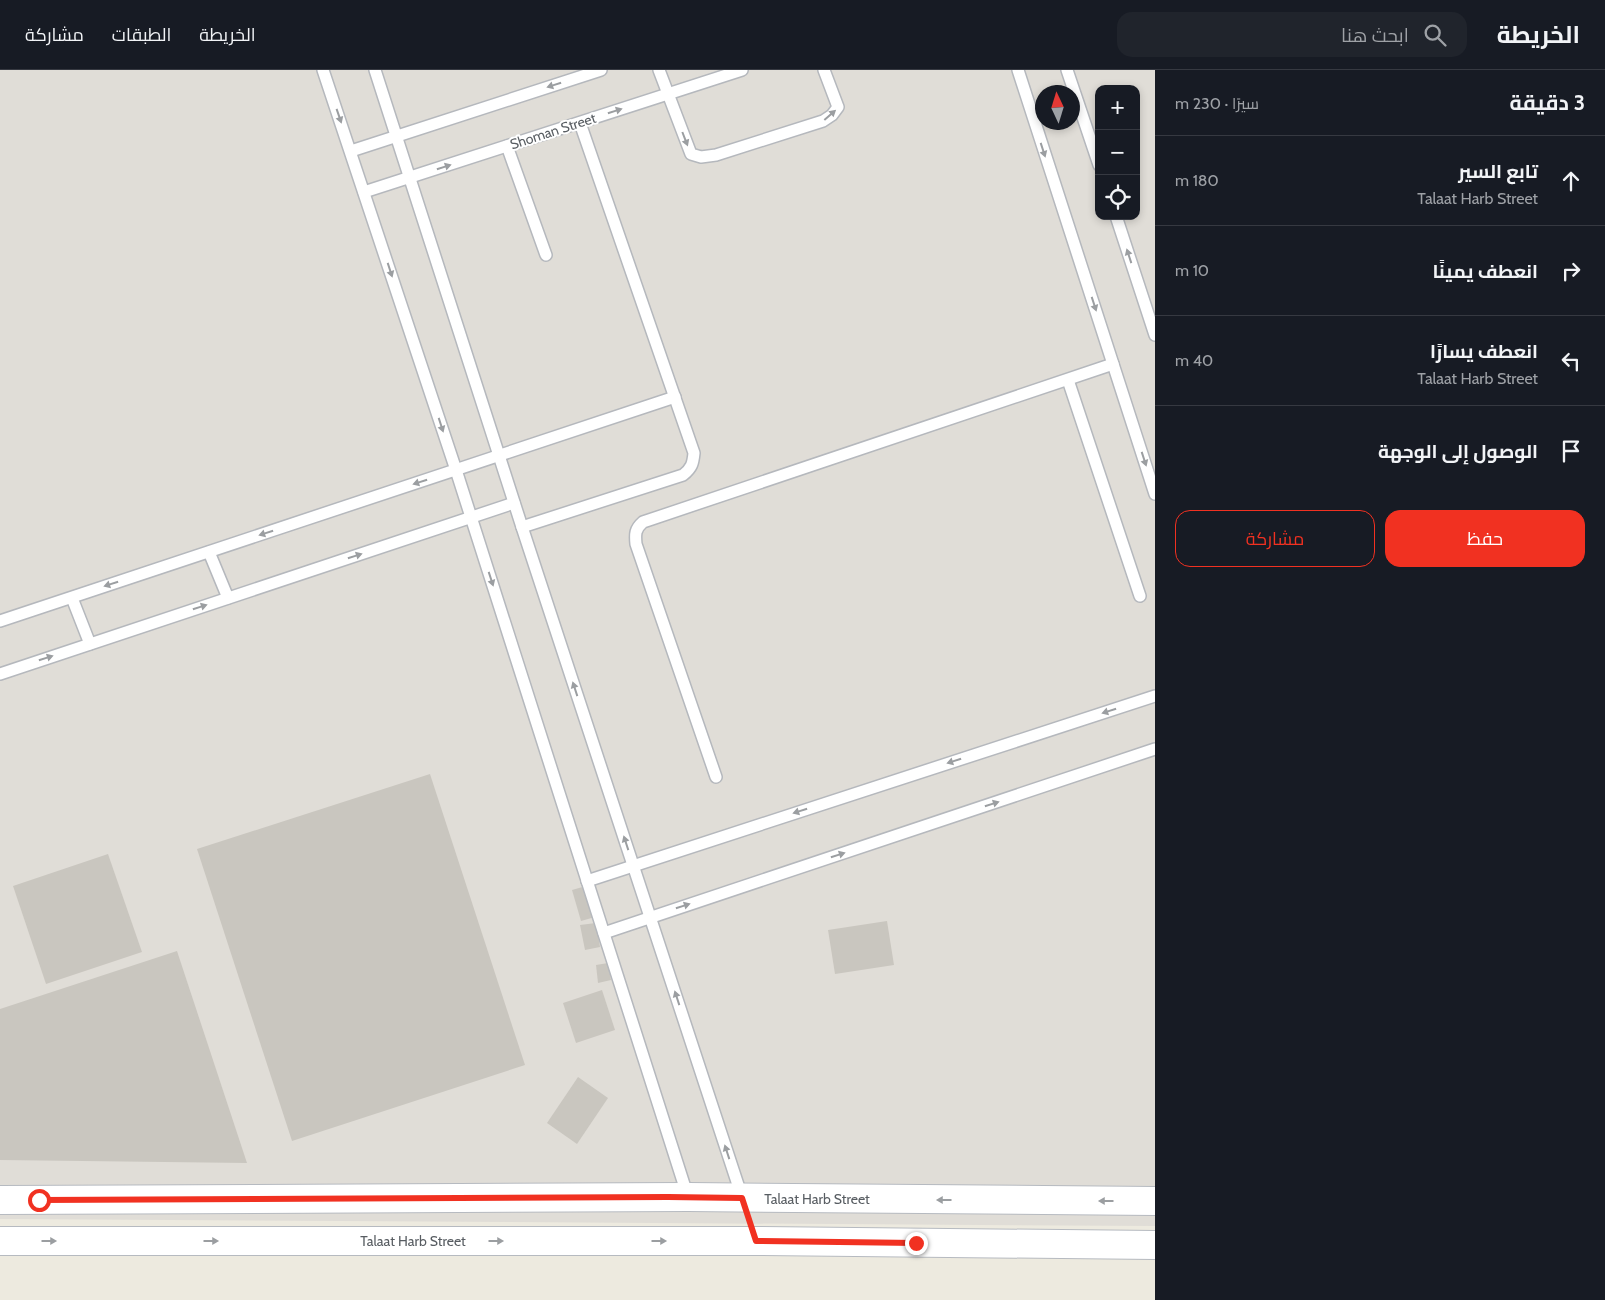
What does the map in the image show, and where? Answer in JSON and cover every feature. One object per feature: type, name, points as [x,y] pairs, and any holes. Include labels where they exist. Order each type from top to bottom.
[{"type":"main road","name":"Talaat Harb Street","points":[[0,1200],[688,1197],[1155,1202]]},
{"type":"main road","points":[[688,1197],[701,1241]]},
{"type":"main road","points":[[742,1198],[756,1241]]},
{"type":"main road","name":"Talaat Harb Street","points":[[0,1241],[756,1241],[1155,1245]]},
{"type":"lane","points":[[323,70],[456,470],[688,1197]]},
{"type":"lane","points":[[375,70],[411,177],[514,503],[742,1198]]},
{"type":"lane","points":[[351,151],[601,70]]},
{"type":"lane","points":[[659,70],[691,154],[701,157],[716,155],[823,121],[832,115],[838,107],[824,70]]},
{"type":"lane","name":"Shoman Street","points":[[364,192],[742,70]]},
{"type":"lane","points":[[1018,70],[1155,494]]},
{"type":"lane","points":[[1067,70],[1095,153]]},
{"type":"lane","points":[[522,527],[684,475],[693,464],[694,453],[580,123]]},
{"type":"lane","points":[[507,146],[546,255]]},
{"type":"lane","points":[[1117,220],[1155,335]]},
{"type":"lane","points":[[716,778],[636,544],[635,535],[637,527],[643,522],[1113,364]]},
{"type":"lane","points":[[1068,380],[1140,596]]},
{"type":"lane","points":[[0,621],[675,397]]},
{"type":"lane","points":[[0,674],[514,503]]},
{"type":"lane","points":[[209,552],[228,598]]},
{"type":"lane","points":[[72,598],[90,644]]},
{"type":"lane","points":[[587,881],[1155,696]]},
{"type":"lane","points":[[604,933],[1155,750]]},
{"type":"shaded area","points":[[0,70],[1155,70],[1155,1226],[0,1219]]},
{"type":"building","points":[[430,774],[525,1065],[292,1141],[197,849]]},
{"type":"building","points":[[108,854],[142,952],[46,984],[13,886]]},
{"type":"building","points":[[586,886],[595,917],[581,921],[572,890]]},
{"type":"building","points":[[887,921],[894,965],[835,974],[828,930]]},
{"type":"building","points":[[596,923],[600,947],[585,950],[580,925]]},
{"type":"building","points":[[177,951],[247,1163],[0,1160],[0,1009]]},
{"type":"building","points":[[608,963],[611,980],[598,983],[596,965]]},
{"type":"building","points":[[602,990],[615,1030],[576,1043],[563,1003]]},
{"type":"building","points":[[578,1077],[608,1098],[577,1144],[547,1123]]},
{"type":"route","points":[[39,1200],[742,1198],[756,1241],[916,1243]]}]
